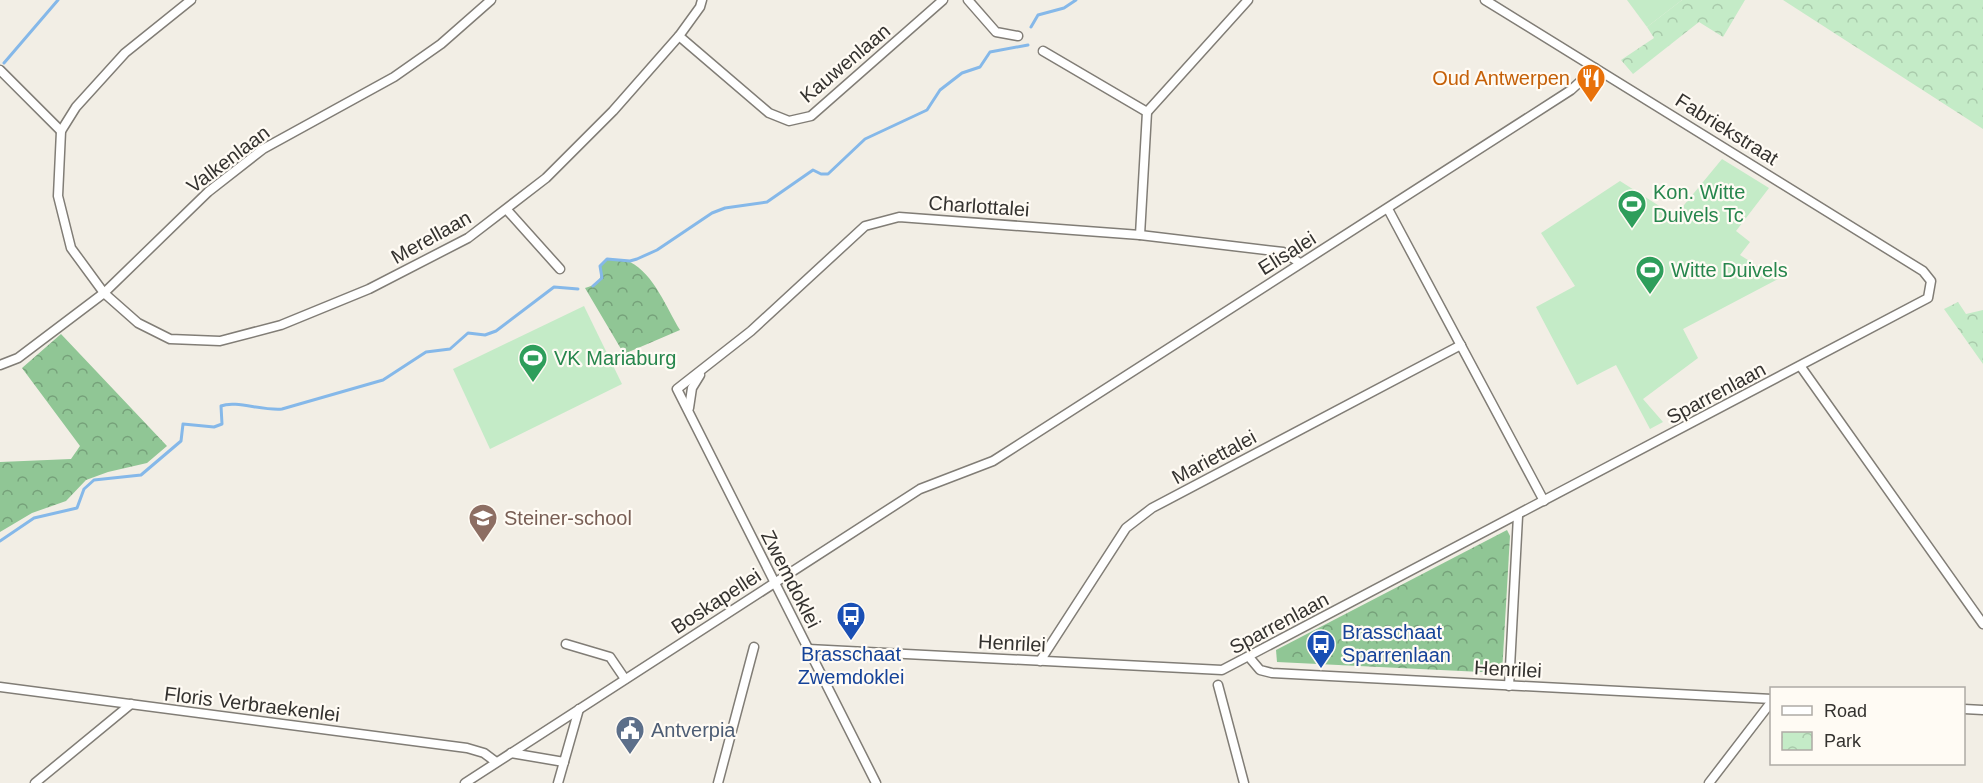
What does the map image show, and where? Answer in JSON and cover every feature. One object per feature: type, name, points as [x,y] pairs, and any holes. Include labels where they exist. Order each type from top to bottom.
[{"type":"street","points":[[0,70],[61,131],[76,107],[125,53],[191,0]]},
{"type":"street","name":"Valkenlaan","points":[[0,365],[18,358],[104,293],[208,192],[263,149],[394,77],[441,44],[492,0]]},
{"type":"street","name":"Merellaan","points":[[61,131],[58,196],[71,248],[104,293],[138,323],[170,339],[220,341],[281,325],[369,289],[468,238],[546,178],[613,111],[679,36],[700,7],[702,0]]},
{"type":"street","name":"Kauwenlaan","points":[[679,36],[769,113],[789,121],[811,116],[943,0]]},
{"type":"street","points":[[968,0],[996,32],[1018,36]]},
{"type":"street","points":[[1140,235],[1147,112],[1248,0]]},
{"type":"street","name":"Fabriekstraat","points":[[1485,0],[1923,271],[1931,281],[1928,298]]},
{"type":"street","points":[[1043,51],[1147,112]]},
{"type":"street","name":"Elisalei","points":[[993,461],[1571,90],[1595,68]]},
{"type":"street","points":[[1388,209],[1544,501]]},
{"type":"street","points":[[507,210],[561,269]]},
{"type":"street","name":"Charlottalei","points":[[678,389],[690,384],[705,368],[751,331],[865,226],[881,220],[899,217],[1140,235],[1283,252],[1300,263]]},
{"type":"street","name":"Sparrenlaan","points":[[1214,670],[1222,670],[1249,657],[1801,368],[1928,298]]},
{"type":"street","name":"Mariettalei","points":[[1040,661],[1126,528],[1144,515],[1461,345]]},
{"type":"street","points":[[1801,368],[1983,624]]},
{"type":"street","name":"Charlottalei","points":[[688,411],[690,384]]},
{"type":"street","name":"Zwemdoklei","points":[[678,389],[876,783]]},
{"type":"street","name":"Boskapellei","points":[[465,783],[920,489],[993,461]]},
{"type":"street","points":[[1509,686],[1518,516]]},
{"type":"street","points":[[566,644],[610,657],[625,679]]},
{"type":"street","points":[[718,783],[754,647]]},
{"type":"street","name":"Henrilei","points":[[808,649],[1214,670]]},
{"type":"street","name":"Henrilei","points":[[1249,657],[1260,670],[1272,673],[1770,700]]},
{"type":"street","points":[[1218,685],[1244,783]]},
{"type":"street","name":"Floris Verbraekenlei","points":[[0,687],[467,748],[484,753],[496,762]]},
{"type":"street","points":[[1709,783],[1770,703]]},
{"type":"street","points":[[35,783],[131,704]]},
{"type":"street","points":[[558,783],[579,709]]},
{"type":"street","points":[[1965,709],[1983,710]]},
{"type":"street","points":[[511,753],[564,762]]},
{"type":"green space","points":[[1627,0],[1682,0],[1647,27]]},
{"type":"green space","points":[[1682,0],[1745,0],[1723,37],[1699,22],[1633,74],[1621,60],[1654,38],[1647,27]]},
{"type":"green space","points":[[1783,0],[1983,0],[1983,129]]},
{"type":"green space","name":"Witte Duivels","points":[[1722,159],[1769,188],[1736,231],[1750,242],[1740,255],[1778,279],[1683,329],[1698,358],[1643,399],[1663,422],[1650,429],[1616,365],[1577,385],[1536,307],[1575,286],[1541,233],[1620,181],[1675,216]]},
{"type":"green space","points":[[607,259],[628,261],[639,268],[653,283],[680,330],[624,354],[585,288],[598,281],[600,266]]},
{"type":"green space","points":[[1958,302],[1966,314],[1983,310],[1983,364],[1944,309]]},
{"type":"green space","points":[[584,306],[622,384],[490,449],[453,369]]},
{"type":"green space","points":[[61,334],[167,446],[147,463],[108,472],[86,480],[66,501],[32,513],[0,532],[0,462],[71,459],[80,446],[22,368]]},
{"type":"green space","points":[[1507,530],[1510,536],[1502,673],[1277,662],[1276,650]]},
{"type":"waterway","points":[[4,63],[58,0]]},
{"type":"waterway","points":[[1031,27],[1038,15],[1064,8],[1076,0]]},
{"type":"waterway","points":[[593,286],[602,278],[600,266],[607,259],[630,261],[637,259],[657,250],[712,213],[725,208],[767,202],[813,170],[821,174],[828,174],[865,139],[927,110],[940,90],[962,73],[980,67],[990,52],[1028,45]]},
{"type":"waterway","points":[[0,541],[34,518],[77,508],[84,489],[94,480],[141,475],[181,441],[183,424],[214,427],[222,424],[221,406],[234,404],[282,409],[383,380],[426,352],[450,349],[468,333],[485,335],[496,331],[554,287],[578,289]]},
{"type":"place","name":"Oud Antwerpen","points":[[1591,104]]},
{"type":"place","name":"Kon. Witte Duivels Tc","points":[[1632,230]]},
{"type":"place","name":"Witte Duivels","points":[[1650,296]]},
{"type":"place","name":"VK Mariaburg","points":[[533,384]]},
{"type":"place","name":"Steiner-school","points":[[483,544]]},
{"type":"place","name":"Brasschaat Zwemdoklei","points":[[851,642]]},
{"type":"place","name":"Brasschaat Sparrenlaan","points":[[1321,670]]},
{"type":"place","name":"Antverpia","points":[[630,756]]}]
